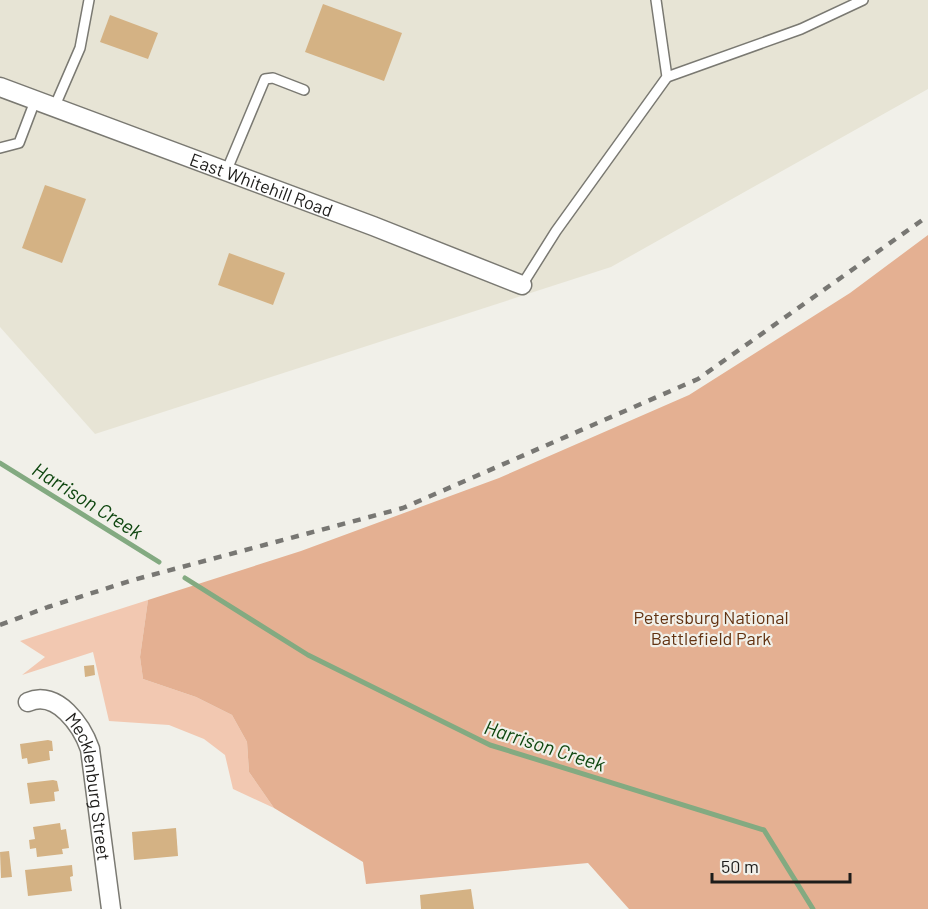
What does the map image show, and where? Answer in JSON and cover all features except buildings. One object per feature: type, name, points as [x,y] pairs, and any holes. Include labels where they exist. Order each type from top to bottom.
[{"type":"street","name":"East Whitehill Road","points":[[0,87],[522,285]]},
{"type":"street","name":"Mecklenburg Street","points":[[28,702],[37,698],[46,699],[69,714],[85,735],[90,749],[111,909]]},
{"type":"lane","points":[[54,108],[80,48],[88,0]]},
{"type":"lane","points":[[656,0],[667,77]]},
{"type":"lane","points":[[522,285],[556,231],[667,77],[801,29],[863,0]]},
{"type":"lane","points":[[226,172],[265,79],[273,78],[304,90]]},
{"type":"lane","points":[[0,148],[19,143],[35,101]]},
{"type":"shaded area","points":[[0,0],[928,0],[928,89],[611,267],[95,434],[0,327]]},
{"type":"shaded area","points":[[148,600],[140,657],[143,679],[196,697],[232,715],[247,742],[249,772],[274,808],[233,789],[225,755],[204,739],[169,725],[109,721],[93,652],[22,675],[45,657],[20,641]]},
{"type":"green space","name":"Petersburg National Battlefield Park","points":[[928,235],[928,909],[629,909],[588,863],[366,884],[363,862],[274,808],[249,772],[247,742],[232,715],[196,697],[143,679],[140,657],[148,600],[301,551],[499,478],[689,395],[850,293]]},
{"type":"waterway","name":"Harrison Creek","points":[[0,463],[159,562]]},
{"type":"waterway","name":"Harrison Creek","points":[[185,578],[308,655],[490,745],[764,830],[813,909]]},
{"type":"railway","points":[[0,625],[133,580],[403,508],[698,379],[928,216]]}]
